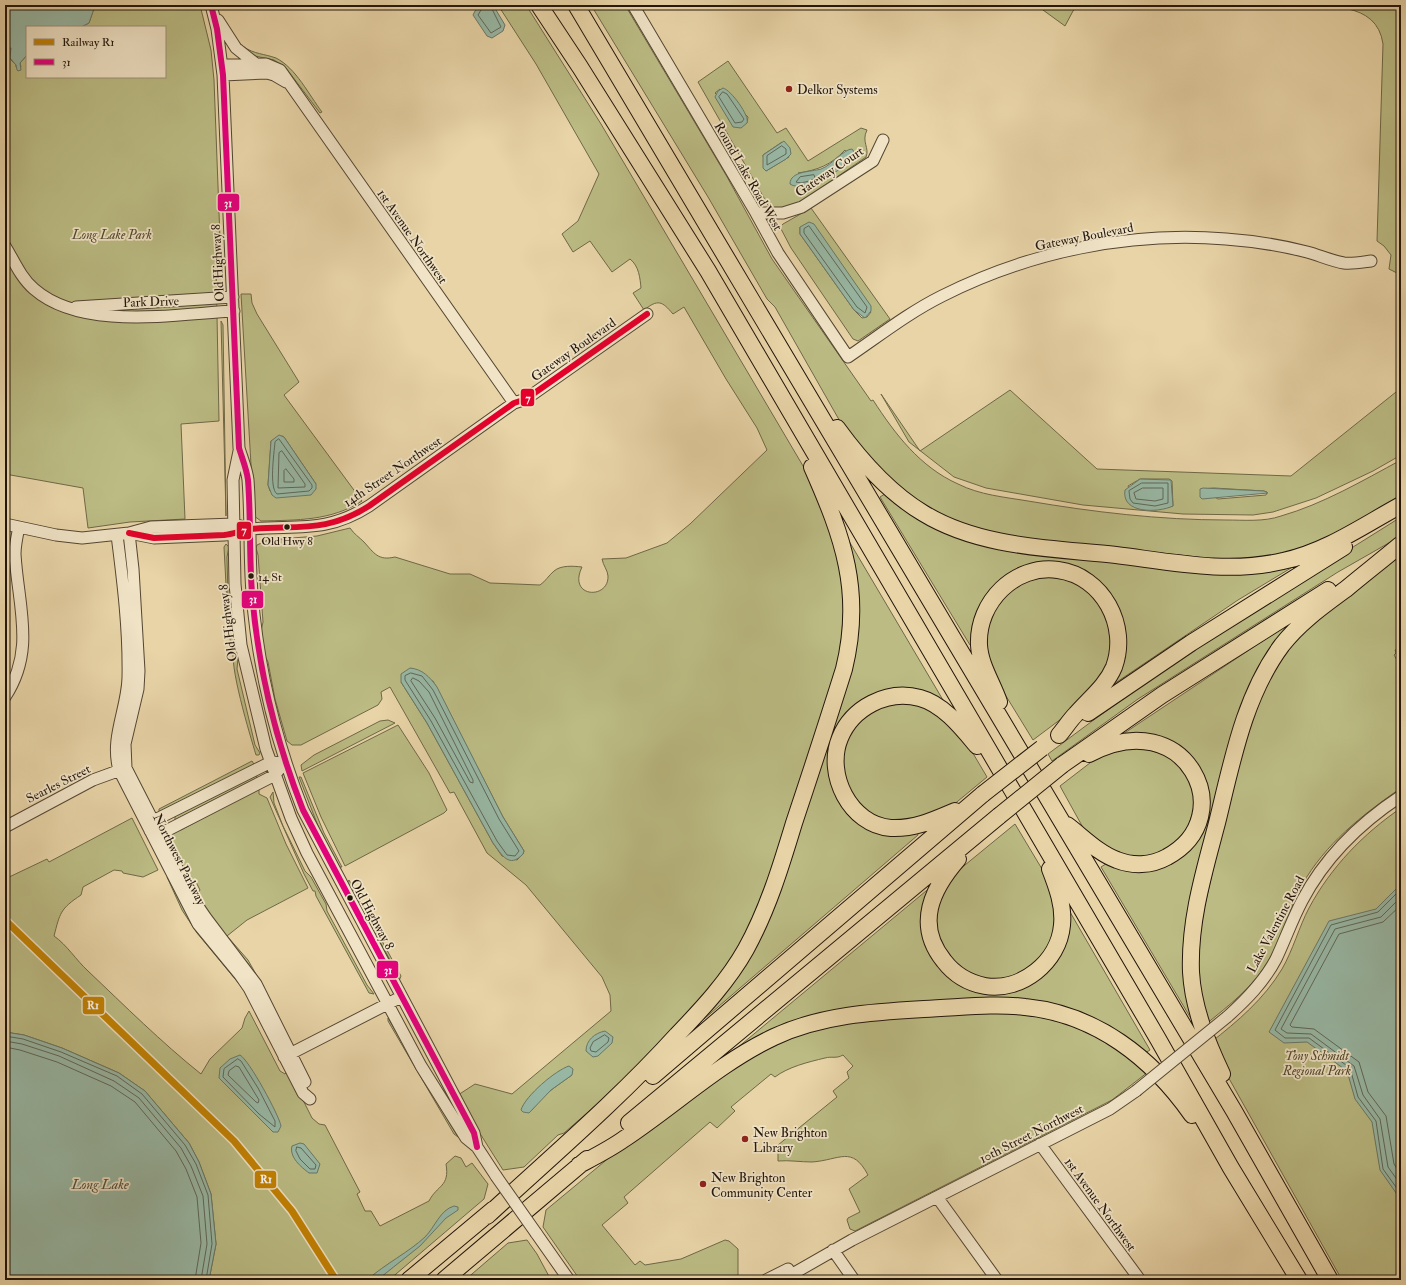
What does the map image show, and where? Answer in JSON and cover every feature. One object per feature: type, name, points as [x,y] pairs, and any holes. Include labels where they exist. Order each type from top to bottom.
[{"type":"highway","points":[[539,5],[580,67],[704,265],[1258,1213],[1299,1280]]},
{"type":"highway","points":[[576,5],[1234,1111],[1330,1280]]},
{"type":"highway","points":[[733,270],[807,379],[832,422],[865,464],[890,489],[910,505],[924,514],[960,531],[986,538],[1021,544],[1201,566],[1239,567],[1277,563],[1310,553],[1330,544],[1401,505]]},
{"type":"highway","points":[[487,1216],[658,1057],[707,1004],[740,959],[757,928],[772,892],[844,669],[848,652],[852,613],[851,584],[842,544],[832,514],[809,461],[744,334]]},
{"type":"highway","points":[[410,1280],[648,1080],[977,799],[1042,748],[1103,702],[1191,643],[1401,511]]},
{"type":"highway","points":[[444,1280],[1062,765],[1167,691],[1401,545]]},
{"type":"highway","points":[[1234,1111],[1228,1087],[1206,1036],[1196,1005],[1192,984],[1191,947],[1194,917],[1204,871],[1242,729],[1260,680],[1283,644],[1312,614],[1401,545]]},
{"type":"highway","points":[[1012,739],[981,655],[979,640],[981,625],[990,602],[1005,586],[1027,574],[1050,570],[1072,574],[1091,585],[1108,603],[1115,618],[1118,632],[1118,650],[1110,674],[1098,692],[1076,713],[1059,735]]},
{"type":"highway","points":[[977,799],[924,824],[907,828],[889,828],[864,818],[848,803],[837,779],[835,763],[837,747],[840,739],[848,724],[859,712],[877,701],[898,696],[920,698],[953,719],[1010,787]]},
{"type":"highway","points":[[1060,819],[1109,856],[1125,863],[1138,864],[1163,859],[1179,849],[1195,829],[1201,804],[1200,789],[1190,767],[1171,749],[1156,742],[1139,740],[1114,743],[1062,765]]},
{"type":"highway","points":[[979,833],[938,887],[930,907],[928,927],[935,949],[952,971],[984,986],[1005,985],[1029,976],[1043,966],[1057,945],[1062,926],[1061,904],[1056,886],[1025,813]]},
{"type":"highway","points":[[579,1166],[624,1140],[676,1100],[748,1052],[773,1038],[800,1027],[839,1016],[880,1011],[1023,1006],[1053,1012],[1087,1024],[1115,1038],[1142,1058],[1170,1087],[1190,1112],[1258,1213]]},
{"type":"street","name":"Round Lake Road West","points":[[633,5],[778,253],[848,357]]},
{"type":"street","points":[[212,8],[236,48],[256,64]]},
{"type":"street","name":"Old Highway 8","points":[[212,8],[223,70],[234,311],[239,448],[233,480],[235,584],[241,645],[259,724],[275,775],[291,818],[307,853],[387,1004],[452,1117],[466,1138],[477,1147],[569,1280]]},
{"type":"street","name":"1st Avenue Northwest","points":[[223,70],[256,64],[274,66],[280,70],[514,404]]},
{"type":"street","name":"1st Avenue Northwest","points":[[223,70],[267,73],[274,75],[290,84]]},
{"type":"street","name":"Gateway Court","points":[[756,213],[783,212],[802,207],[873,160],[883,140]]},
{"type":"street","name":"Gateway Boulevard","points":[[848,357],[911,314],[966,285],[1020,264],[1106,243],[1170,238],[1226,239],[1308,252],[1345,263],[1371,261]]},
{"type":"street","name":"Park Drive","points":[[5,246],[22,276],[33,288],[54,302],[91,314],[124,317],[234,311]]},
{"type":"street","name":"Park Drive","points":[[71,308],[233,298]]},
{"type":"street","points":[[166,302],[167,315]]},
{"type":"street","points":[[124,304],[124,317]]},
{"type":"street","name":"Gateway Boulevard","points":[[514,404],[526,399],[647,314]]},
{"type":"street","name":"14th Street Northwest","points":[[5,524],[82,538],[123,534],[151,527],[187,531],[326,525],[357,514],[514,404]]},
{"type":"street","name":"Old Highway 8","points":[[239,448],[248,479],[252,592],[258,655],[284,762],[303,810],[322,849],[474,1133],[477,1147]]},
{"type":"street","points":[[5,697],[17,674],[24,651],[25,636],[15,552],[18,527]]},
{"type":"street","name":"Northwest Parkway","points":[[123,534],[123,580],[132,653],[116,735],[115,758],[154,829],[198,924],[249,988],[288,1055],[401,997]]},
{"type":"street","points":[[154,829],[271,762],[284,762]]},
{"type":"street","points":[[154,829],[275,775],[284,762]]},
{"type":"street","name":"Searles Street","points":[[5,827],[92,780],[122,769]]},
{"type":"street","name":"Lake Valentine Road","points":[[1227,1017],[1248,998],[1268,972],[1302,900],[1324,866],[1364,823],[1401,796]]},
{"type":"street","name":"10th Street Northwest","points":[[782,1280],[822,1258],[833,1250],[1110,1109],[1136,1091],[1227,1017]]},
{"type":"street","name":"1st Avenue Northwest","points":[[1040,1144],[1140,1280]]},
{"type":"street","points":[[937,1197],[997,1280]]},
{"type":"street","points":[[833,1250],[854,1280]]},
{"type":"street","name":"10th Street Northwest","points":[[766,1280],[822,1253],[833,1250]]},
{"type":"green space","name":"Long Lake Park","points":[[95,5],[200,5],[211,50],[214,80],[220,239],[216,263],[219,421],[181,424],[185,519],[130,522],[88,528],[83,488],[5,474],[5,47],[11,48],[11,60],[16,67],[21,67],[20,63],[26,56],[26,78],[166,78],[166,26],[83,26],[89,23]]},
{"type":"green space","points":[[498,5],[526,5],[601,124],[819,493],[846,580],[846,641],[766,898],[737,958],[642,1065],[564,1133],[558,1135],[524,1167],[503,1170],[474,1124],[458,1095],[475,1084],[512,1094],[611,1011],[610,995],[602,977],[526,885],[487,853],[454,792],[450,793],[390,687],[381,692],[382,699],[378,705],[301,745],[292,745],[287,741],[275,699],[268,662],[264,654],[261,631],[263,622],[258,555],[256,548],[257,545],[268,540],[317,536],[350,528],[374,553],[380,557],[395,557],[450,574],[470,574],[490,583],[540,585],[557,569],[567,566],[582,567],[579,577],[580,585],[584,590],[596,592],[607,584],[608,576],[602,559],[626,558],[667,543],[690,524],[767,450],[757,428],[726,379],[684,307],[673,314],[666,306],[660,303],[653,304],[644,310],[633,293],[641,288],[637,269],[630,259],[612,272],[590,241],[573,252],[562,234],[578,221],[599,174],[536,64]],"holes":[[[433,681],[503,817],[524,851],[517,860],[502,856],[493,843],[427,723],[401,682]],[[572,1075],[545,1095],[532,1110],[523,1106],[533,1093],[547,1081]]]},
{"type":"green space","points":[[591,5],[625,5],[726,175],[772,259],[871,401],[873,400],[890,425],[920,459],[944,477],[966,488],[983,493],[1077,509],[1176,519],[1254,520],[1274,518],[1312,505],[1401,460],[1401,499],[1339,536],[1251,563],[989,534],[968,528],[911,501],[850,439],[775,307],[767,299],[708,197]]},
{"type":"green space","points":[[1044,5],[1079,5],[1073,11],[1065,26],[1043,10]]},
{"type":"green space","points":[[1290,5],[1401,5],[1401,93],[1398,150],[1401,148],[1401,275],[1389,269],[1391,255],[1384,246],[1377,241],[1383,44],[1379,30],[1371,20],[1360,13],[1347,9]]},
{"type":"green space","points":[[244,47],[256,53],[276,58],[283,62],[302,82],[322,112],[320,113],[286,68],[274,60],[255,56],[242,49]]},
{"type":"green space","points":[[728,61],[777,133],[786,128],[808,161],[861,128],[867,130],[865,134],[867,151],[866,157],[799,203],[772,212],[698,82]],"holes":[[[720,89],[748,117],[747,123],[715,93]],[[782,142],[789,157],[766,171],[763,155]],[[845,150],[852,160],[814,183],[798,173],[824,166],[835,160]]]},
{"type":"green space","points":[[811,208],[890,319],[858,341],[853,339],[791,248],[780,227]],"holes":[[[800,227],[871,312],[867,317],[862,318],[854,310],[800,234]]]},
{"type":"green space","points":[[241,294],[251,294],[252,303],[257,314],[299,382],[284,395],[362,501],[350,508],[326,516],[301,520],[261,521],[254,516]],"holes":[[[282,436],[316,484],[270,491],[268,485],[271,441]]]},
{"type":"green space","points":[[221,321],[223,325],[226,516]]},
{"type":"green space","points":[[1401,388],[1401,455],[1373,471],[1316,498],[1273,512],[1253,515],[1183,514],[1083,505],[986,488],[954,477],[920,451],[1010,390],[1097,469],[1291,476]],"holes":[[[1140,479],[1169,479],[1172,481],[1173,506],[1155,510],[1137,508],[1128,486]],[[1214,488],[1264,491],[1267,492],[1266,495],[1218,499],[1201,489]]]},
{"type":"green space","points":[[881,394],[919,450],[909,442]]},
{"type":"green space","points":[[888,492],[996,543],[1296,565],[1238,600],[1108,688],[1122,648],[1089,579],[1011,576],[975,643],[970,645],[880,497]]},
{"type":"green space","points":[[1401,517],[1401,536],[1338,572],[1138,699],[1052,761],[1048,754],[1134,691],[1266,602]]},
{"type":"green space","points":[[846,536],[943,700],[937,704],[894,693],[837,737],[847,806],[917,831],[918,835],[704,1019],[702,1016],[747,953],[848,668]]},
{"type":"green space","points":[[226,544],[229,547],[227,557],[228,596],[231,626],[235,634],[238,658],[237,669],[255,745],[260,753],[259,755],[256,755],[249,732],[240,700],[234,668],[234,647],[231,646],[228,623],[224,547]]},
{"type":"green space","points":[[1401,555],[1401,647],[1395,650],[1396,653],[1394,655],[1401,667],[1401,788],[1372,809],[1346,831],[1322,856],[1302,885],[1293,903],[1275,949],[1264,968],[1249,987],[1205,1025],[1194,952],[1251,706],[1285,644],[1373,573]]},
{"type":"green space","points":[[1058,575],[1095,593],[1113,631],[1107,671],[1081,704],[1033,740],[990,670],[985,657],[988,614],[1021,580]]},
{"type":"green space","points":[[1297,618],[1279,641],[1193,896],[1193,1022],[1101,867],[1109,862],[1148,868],[1201,820],[1190,762],[1124,737],[1123,734]]},
{"type":"green space","points":[[884,703],[923,704],[961,733],[987,777],[952,806],[897,824],[863,812],[842,781],[844,738],[856,721]]},
{"type":"green space","points":[[388,720],[395,723],[302,771],[301,765],[314,755],[380,721]]},
{"type":"green space","points":[[398,725],[429,773],[447,810],[345,866],[321,817],[303,773]]},
{"type":"green space","points":[[1130,744],[1175,758],[1192,785],[1195,805],[1187,831],[1162,854],[1125,858],[1086,833],[1060,786],[1099,756]]},
{"type":"green space","points":[[252,761],[255,766],[239,772],[159,812],[159,809]]},
{"type":"green space","points":[[255,774],[257,777],[255,779],[175,820],[175,815]]},
{"type":"green space","points":[[299,777],[301,777],[324,833],[342,867],[339,867],[320,831]]},
{"type":"green space","points":[[259,788],[259,794],[267,798],[286,844],[308,888],[247,920],[227,936],[248,960],[257,976],[249,969],[250,966],[218,928],[196,896],[200,890],[196,882],[191,883],[168,840],[170,834],[181,830]]},
{"type":"green space","points":[[273,792],[274,803],[283,826],[305,871],[311,877],[326,904],[327,911],[367,985],[374,994],[369,993],[316,896],[315,891],[313,891],[304,874],[270,797]]},
{"type":"green space","name":"Tony Schmidt Regional Park","points":[[1401,808],[1401,1280],[1342,1280],[1210,1043],[1250,1009],[1275,980],[1286,962],[1309,908],[1327,879],[1338,865],[1361,840]]},
{"type":"green space","points":[[132,818],[158,870],[143,877],[114,870],[83,887],[81,895],[65,908],[58,922],[54,936],[84,967],[157,1037],[201,1074],[210,1059],[242,1028],[249,1011],[280,1071],[285,1074],[288,1070],[312,1118],[319,1124],[325,1125],[360,1192],[357,1194],[365,1211],[371,1211],[380,1226],[429,1201],[444,1182],[447,1172],[446,1164],[455,1156],[461,1158],[466,1167],[472,1163],[488,1184],[484,1199],[389,1280],[209,1280],[216,1244],[211,1194],[199,1162],[189,1143],[145,1091],[119,1073],[62,1048],[24,1035],[5,1032],[5,879],[47,859],[49,862]]},
{"type":"green space","points":[[1015,824],[1051,884],[1057,925],[1043,959],[1016,977],[985,980],[959,969],[938,942],[935,904],[954,874]]},
{"type":"green space","points":[[167,877],[169,877],[240,985],[197,933],[182,910]]},
{"type":"green space","points":[[349,880],[401,976],[399,981],[394,974],[394,967],[347,883]]},
{"type":"green space","points":[[932,886],[925,912],[960,980],[1028,981],[1066,915],[1070,912],[1150,1050],[1142,1055],[1056,1010],[854,1011],[719,1063]]},
{"type":"green space","points":[[999,1012],[1042,1017],[1079,1028],[1113,1046],[1148,1072],[1112,1100],[855,1231],[850,1229],[847,1220],[860,1212],[849,1189],[868,1175],[856,1160],[851,1157],[844,1156],[812,1162],[778,1161],[778,1145],[837,1097],[833,1091],[849,1078],[847,1072],[853,1066],[843,1055],[798,1065],[780,1073],[775,1077],[771,1074],[731,1107],[735,1111],[717,1128],[710,1122],[624,1197],[628,1203],[602,1225],[635,1265],[640,1261],[645,1265],[681,1259],[725,1240],[729,1241],[738,1249],[738,1280],[580,1280],[543,1227],[546,1210],[622,1147],[725,1074],[774,1045],[837,1021]]},
{"type":"green space","points":[[388,1018],[458,1137],[454,1134],[388,1021]]},
{"type":"green space","points":[[527,1240],[537,1254],[551,1280],[465,1280],[508,1243]]},
{"type":"water","points":[[5,5],[95,5],[89,23],[83,26],[26,26],[26,56],[20,63],[21,70],[17,70],[16,65],[10,58],[11,48],[5,47]]},
{"type":"water","points":[[482,5],[493,5],[505,25],[503,31],[492,38],[487,36],[473,15]]},
{"type":"water","points":[[723,88],[731,93],[746,115],[747,123],[741,128],[733,127],[715,97],[718,91]]},
{"type":"water","points":[[784,141],[790,148],[791,154],[786,159],[766,171],[763,168],[763,155]]},
{"type":"water","points":[[852,149],[855,153],[854,158],[833,174],[804,186],[790,184],[793,177],[797,174],[821,169],[845,152]]},
{"type":"water","points":[[809,222],[814,224],[871,306],[871,311],[865,318],[854,310],[800,234],[800,227]]},
{"type":"water","points":[[279,435],[284,437],[316,484],[316,489],[311,495],[276,498],[272,495],[268,485],[271,441]]},
{"type":"water","points":[[1140,479],[1171,480],[1173,506],[1159,510],[1142,510],[1129,504],[1125,498],[1125,490]]},
{"type":"water","points":[[1200,489],[1264,491],[1268,493],[1202,499],[1200,497]]},
{"type":"water","points":[[410,668],[425,674],[437,687],[503,817],[524,851],[518,858],[514,860],[506,859],[493,843],[427,723],[401,682],[401,674]]},
{"type":"water","points":[[1397,888],[1401,889],[1401,1200],[1380,1170],[1372,1122],[1355,1099],[1347,1071],[1307,1042],[1284,1043],[1269,1032],[1329,921],[1376,909]]},
{"type":"water","points":[[605,1031],[613,1037],[612,1043],[598,1056],[593,1057],[586,1051],[589,1040],[598,1033]]},
{"type":"water","name":"Long Lake","points":[[5,1032],[24,1035],[62,1048],[119,1073],[145,1091],[189,1143],[199,1162],[211,1194],[216,1244],[209,1280],[5,1280]]},
{"type":"water","points":[[240,1055],[250,1067],[275,1111],[281,1126],[278,1132],[273,1132],[219,1078],[220,1068],[230,1059]]},
{"type":"water","points":[[569,1066],[573,1069],[572,1075],[551,1090],[529,1113],[521,1110],[528,1098],[542,1084],[563,1068]]},
{"type":"water","points":[[300,1143],[304,1144],[320,1164],[317,1173],[309,1173],[299,1165],[294,1158],[292,1154],[292,1146]]},
{"type":"water","points":[[454,1206],[458,1207],[458,1210],[446,1218],[420,1246],[379,1280],[367,1280],[425,1237],[441,1215],[449,1208]]},
{"type":"rail line","name":"R1","points":[[5,920],[234,1141],[292,1211],[336,1280]]},
{"type":"transit line","name":"31","points":[[211,5],[217,29],[223,75],[239,448],[246,468],[248,480],[252,593],[263,676],[269,703],[284,757],[303,810],[474,1133],[477,1147]]},
{"type":"transit line","name":"7","points":[[129,533],[154,538],[224,535],[251,529],[312,526],[325,524],[354,515],[369,506],[514,403],[526,399],[647,314]]},
{"type":"place","name":"Delkor Systems","points":[[789,89]]},
{"type":"place","name":"Old Hwy 8","points":[[287,527]]},
{"type":"place","name":"14 St","points":[[251,576]]},
{"type":"place","name":"New Brighton Library","points":[[745,1139]]},
{"type":"place","name":"New Brighton Community Center","points":[[703,1184]]}]
